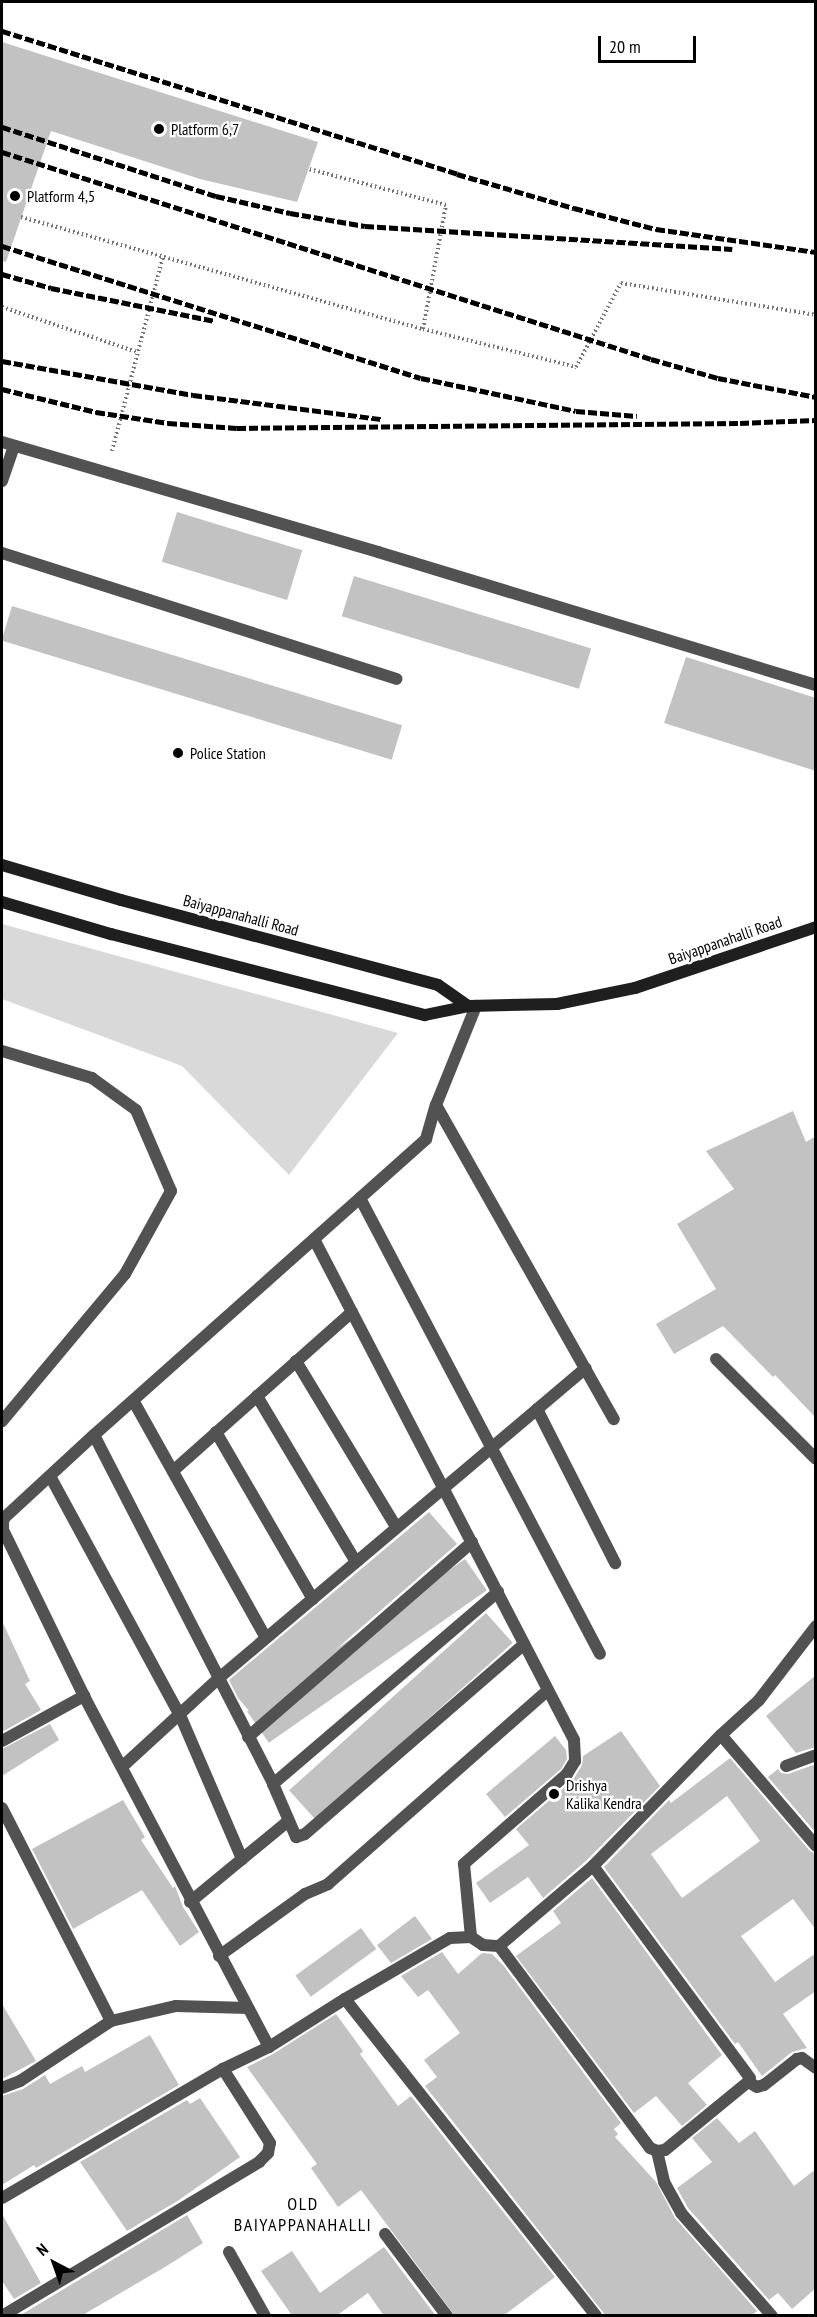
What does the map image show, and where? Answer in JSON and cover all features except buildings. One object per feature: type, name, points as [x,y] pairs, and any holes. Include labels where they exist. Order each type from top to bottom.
[{"type":"street","points":[[2,481],[8,444],[816,685]]},
{"type":"street","points":[[2,553],[396,679]]},
{"type":"street","name":"Baiyappanahalli Road","points":[[2,865],[121,900],[438,985],[472,1006]]},
{"type":"street","name":"Baiyappanahalli Road","points":[[2,902],[111,934],[424,1015],[472,1006],[557,1004],[635,988],[816,927]]},
{"type":"street","points":[[268,2047],[190,1902],[123,1766],[84,1696],[3,1530],[4,1518],[426,1139],[472,1006]]},
{"type":"street","points":[[2,1051],[92,1078],[136,1110],[171,1191],[125,1274],[2,1421]]},
{"type":"street","points":[[436,1105],[614,1419]]},
{"type":"street","points":[[360,1198],[600,1654]]},
{"type":"street","points":[[314,1239],[574,1740],[575,1761],[567,1774],[464,1864],[471,1937]]},
{"type":"street","points":[[174,1470],[352,1312]]},
{"type":"street","points":[[716,1359],[816,1459]]},
{"type":"street","points":[[296,1361],[396,1527]]},
{"type":"street","points":[[123,1766],[219,1678],[586,1368]]},
{"type":"street","points":[[257,1396],[356,1562]]},
{"type":"street","points":[[134,1402],[266,1638]]},
{"type":"street","points":[[537,1409],[615,1563]]},
{"type":"street","points":[[216,1432],[313,1599]]},
{"type":"street","points":[[94,1436],[273,1784],[287,1822],[296,1837],[305,1834],[524,1644]]},
{"type":"street","points":[[50,1476],[180,1715],[242,1859]]},
{"type":"street","points":[[248,1737],[472,1542]]},
{"type":"street","points":[[273,1784],[498,1592]]},
{"type":"street","points":[[2,2198],[223,2069],[268,2047],[450,1938],[471,1937],[483,1945],[499,1946],[592,1866],[721,1735],[759,1700],[816,1626]]},
{"type":"street","points":[[219,1956],[305,1894],[328,1884],[547,1691]]},
{"type":"street","points":[[2,1741],[84,1696]]},
{"type":"street","points":[[721,1735],[816,1846]]},
{"type":"street","points":[[786,1766],[816,1755]]},
{"type":"street","points":[[2,1808],[111,2020]]},
{"type":"street","points":[[190,1902],[287,1822]]},
{"type":"street","points":[[499,1946],[650,2148],[657,2151],[665,2150],[748,2082],[750,2078],[592,1866]]},
{"type":"street","points":[[345,1999],[596,2316]]},
{"type":"street","points":[[2,2088],[20,2081],[111,2020],[176,2006],[248,2008]]},
{"type":"street","points":[[748,2082],[757,2087],[764,2085],[797,2059],[802,2058],[816,2068]]},
{"type":"street","points":[[2,2316],[259,2162],[268,2153],[270,2143],[223,2069]]},
{"type":"street","points":[[657,2151],[664,2182],[681,2213],[772,2316]]},
{"type":"street","points":[[385,2234],[447,2316]]},
{"type":"street","points":[[229,2252],[265,2316]]},
{"type":"path","points":[[309,169],[447,206],[423,328]]},
{"type":"path","points":[[21,218],[423,328],[576,367],[621,283],[816,315]]},
{"type":"path","points":[[108,472],[163,257]]},
{"type":"path","points":[[2,307],[137,352]]},
{"type":"shaded area","points":[[2,924],[398,1033],[289,1175],[182,1066],[2,999]]},
{"type":"railway","points":[[2,31],[457,174],[574,208],[656,229],[816,252]]},
{"type":"railway","points":[[2,127],[216,196],[290,213],[365,226],[732,249]]},
{"type":"railway","points":[[2,152],[651,359],[718,378],[816,397]]},
{"type":"railway","points":[[2,246],[421,378],[576,411],[637,416]]},
{"type":"railway","points":[[2,274],[51,288],[214,321]]},
{"type":"railway","points":[[2,361],[193,395],[381,419]]},
{"type":"railway","points":[[2,389],[96,412],[168,423],[237,428],[740,423],[816,420]]},
{"type":"place","name":"Platform 6,7","points":[[159,129]]},
{"type":"place","name":"Platform 4,5","points":[[15,196]]},
{"type":"place","name":"Police Station","points":[[178,753]]},
{"type":"place","name":"Drishya Kalika Kendra","points":[[554,1794]]},
{"type":"district","name":"OLD BAIYAPPANAHALLI","points":[[303,2215]]}]
